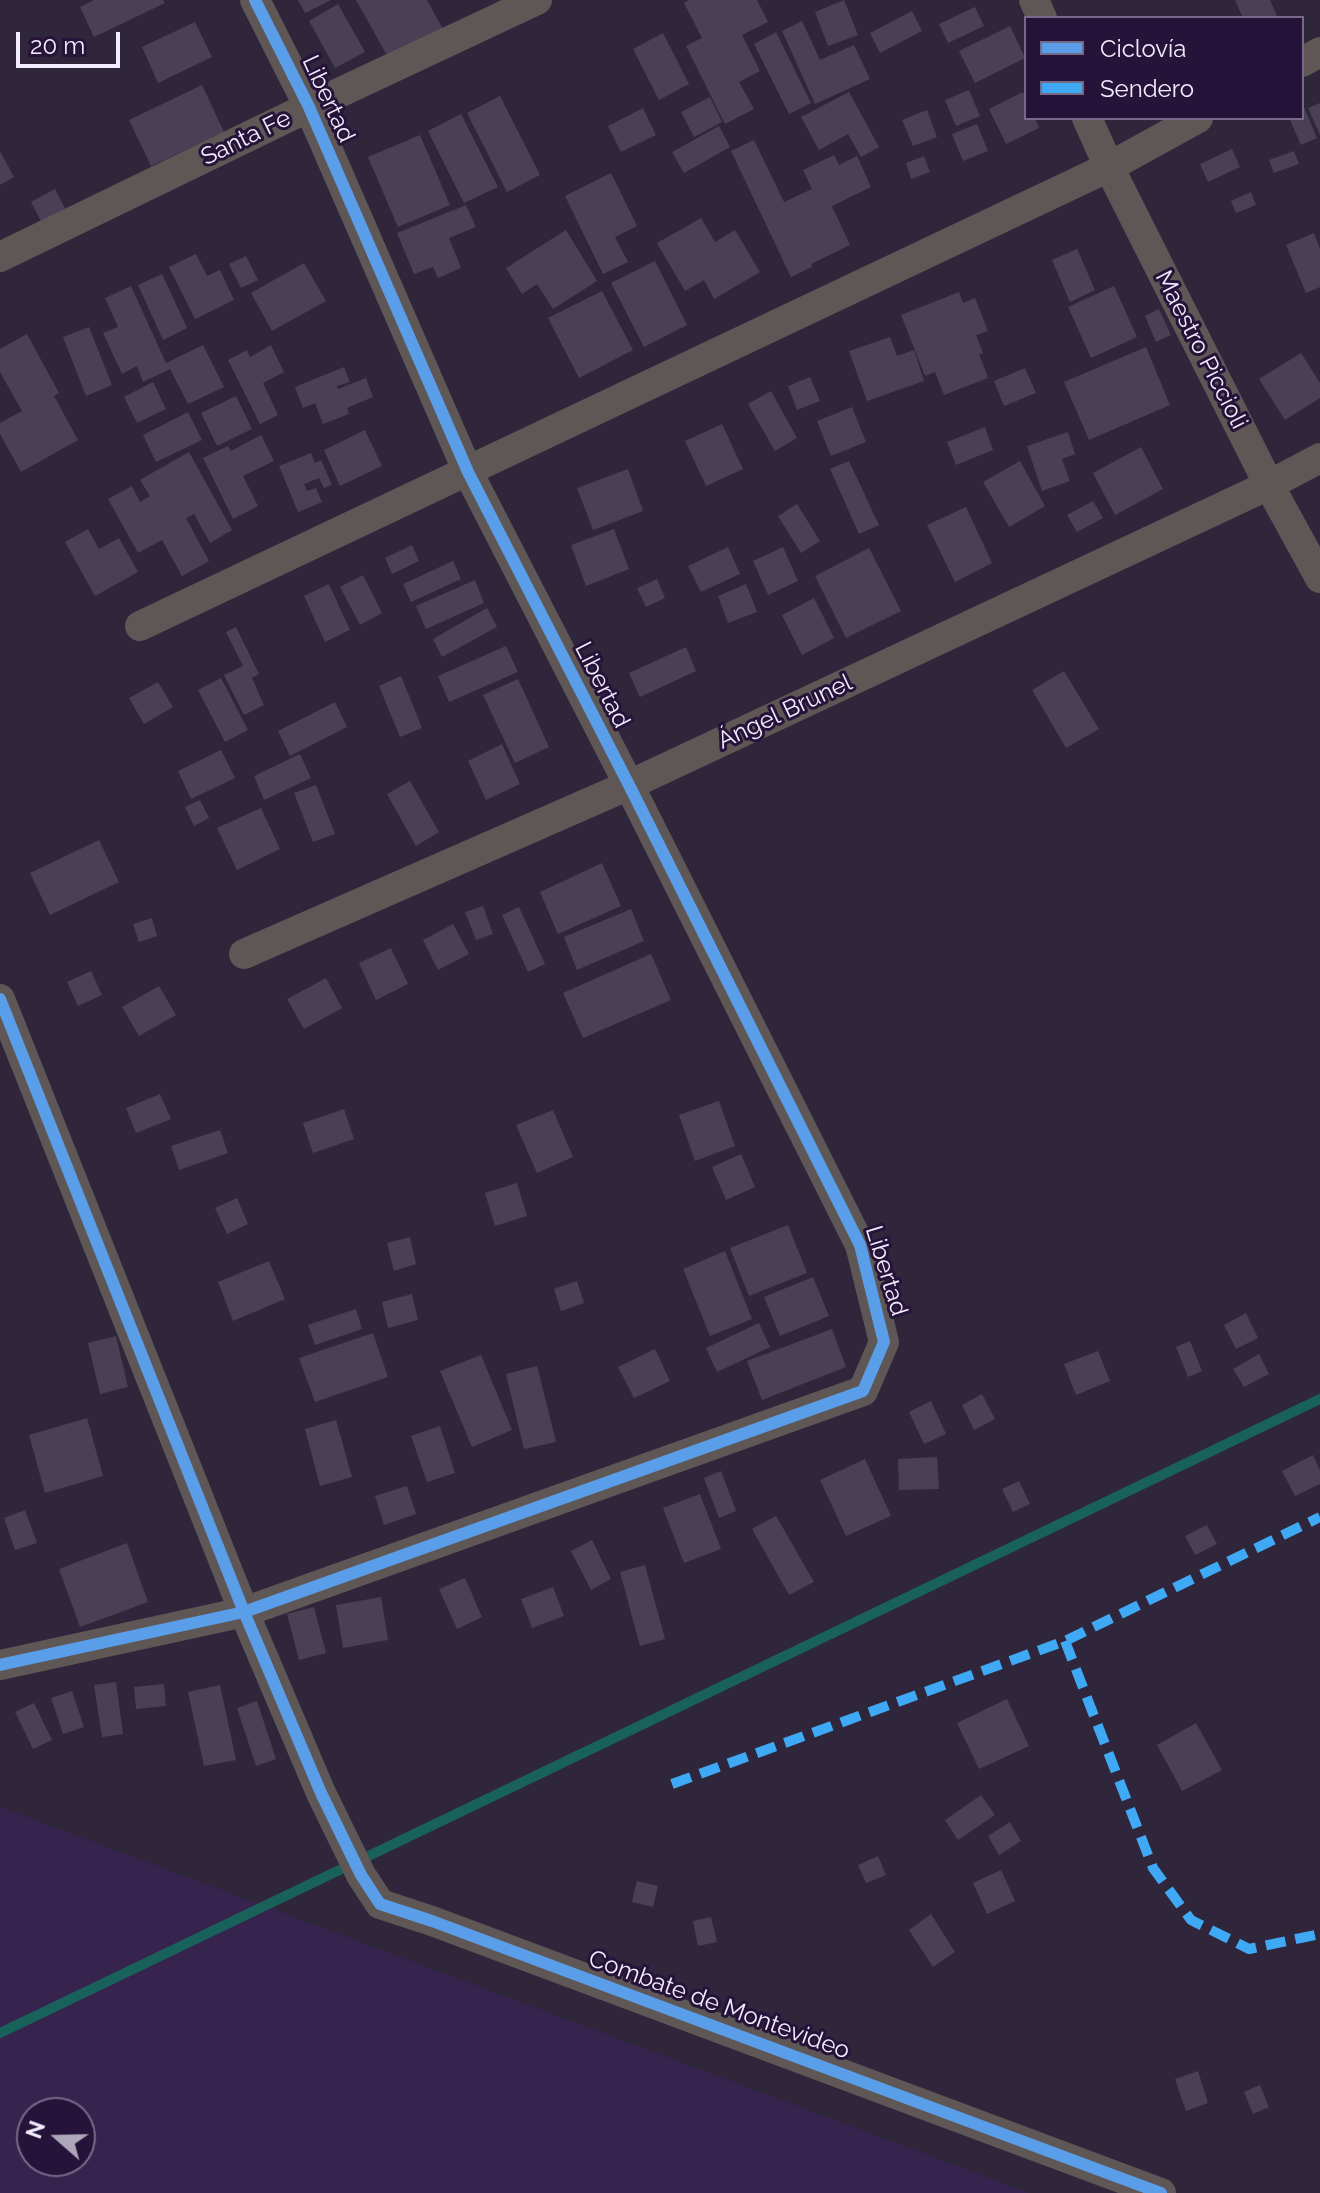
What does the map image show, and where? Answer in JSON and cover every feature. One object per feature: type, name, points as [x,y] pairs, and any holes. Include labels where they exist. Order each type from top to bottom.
[{"type":"street","name":"Libertad","points":[[244,1612],[863,1391],[884,1342],[860,1245],[468,472],[309,107],[255,0]]},
{"type":"street","name":"Santa Fe","points":[[0,257],[537,0]]},
{"type":"street","name":"Maestro Piccioli","points":[[1088,120],[1269,485],[1320,578]]},
{"type":"street","points":[[140,626],[1109,167],[1194,120]]},
{"type":"street","name":"Ángel Brunel","points":[[244,954],[629,785],[1269,485],[1320,458]]},
{"type":"street","name":"Combate de Montevideo","points":[[0,999],[244,1612],[321,1793],[356,1865],[380,1904],[1161,2193]]},
{"type":"street","points":[[2,1665],[244,1612]]},
{"type":"shaded area","points":[[0,1807],[1029,2193],[0,2193]]},
{"type":"building","points":[[94,0],[163,0],[165,3],[94,37],[80,7]]},
{"type":"building","points":[[298,0],[331,0],[305,13]]},
{"type":"building","points":[[356,0],[427,0],[443,29],[389,59]]},
{"type":"building","points":[[689,0],[757,0],[768,22],[742,35],[760,71],[739,82],[754,109],[725,124],[686,46],[702,38],[684,3]]},
{"type":"building","points":[[844,0],[858,35],[828,46],[815,12]]},
{"type":"building","points":[[1235,0],[1270,0],[1277,16],[1242,16]]},
{"type":"building","points":[[338,4],[365,52],[335,68],[309,21]]},
{"type":"building","points":[[975,7],[984,26],[948,43],[939,24]]},
{"type":"building","points":[[912,11],[922,31],[880,53],[870,33]]},
{"type":"building","points":[[802,21],[820,60],[854,45],[870,79],[815,104],[782,31]]},
{"type":"building","points":[[195,22],[212,57],[158,83],[142,47]]},
{"type":"building","points":[[1010,26],[1024,58],[975,83],[959,51]]},
{"type":"building","points":[[776,32],[811,103],[789,114],[754,44]]},
{"type":"building","points":[[663,33],[689,84],[659,100],[633,49]]},
{"type":"building","points":[[202,85],[224,132],[151,166],[129,120]]},
{"type":"building","points":[[969,90],[980,116],[956,126],[945,100]]},
{"type":"building","points":[[849,92],[879,147],[861,157],[848,134],[819,150],[801,117]]},
{"type":"building","points":[[1023,92],[1024,120],[1036,120],[1039,128],[1006,144],[989,109]]},
{"type":"building","points":[[500,96],[540,175],[507,192],[467,113]]},
{"type":"building","points":[[710,97],[722,122],[694,137],[681,112]]},
{"type":"building","points":[[1320,103],[1320,135],[1308,108]]},
{"type":"building","points":[[1304,107],[1317,138],[1301,145],[1290,120],[1304,120]]},
{"type":"building","points":[[643,108],[656,135],[621,152],[608,126]]},
{"type":"building","points":[[927,110],[937,137],[913,146],[902,120]]},
{"type":"building","points":[[461,114],[498,187],[464,203],[428,131]]},
{"type":"building","points":[[977,124],[988,151],[963,161],[952,134]]},
{"type":"building","points":[[719,126],[730,147],[684,173],[672,152]]},
{"type":"building","points":[[420,135],[450,205],[398,227],[368,157]]},
{"type":"building","points":[[754,140],[784,202],[812,189],[803,170],[834,155],[839,165],[857,156],[871,187],[832,206],[850,245],[791,277],[731,151]]},
{"type":"building","points":[[1232,149],[1240,167],[1208,182],[1200,164]]},
{"type":"building","points":[[0,151],[14,177],[0,185]]},
{"type":"building","points":[[1294,151],[1299,164],[1274,173],[1269,160]]},
{"type":"building","points":[[924,156],[930,172],[911,179],[906,163]]},
{"type":"building","points":[[611,173],[637,226],[615,237],[628,262],[603,274],[565,196]]},
{"type":"building","points":[[55,189],[66,210],[42,223],[31,202]]},
{"type":"building","points":[[1251,192],[1256,205],[1236,213],[1231,201]]},
{"type":"building","points":[[466,205],[476,227],[449,238],[461,268],[438,278],[433,267],[414,274],[397,233]]},
{"type":"building","points":[[701,218],[715,242],[735,230],[760,272],[714,299],[704,280],[685,291],[657,243]]},
{"type":"building","points":[[566,230],[597,281],[553,309],[537,284],[522,294],[506,268]]},
{"type":"building","points":[[1314,233],[1320,249],[1320,287],[1306,293],[1286,245]]},
{"type":"building","points":[[1077,249],[1095,290],[1070,302],[1052,260]]},
{"type":"building","points":[[196,254],[207,276],[220,270],[234,300],[195,319],[169,267]]},
{"type":"building","points":[[246,256],[258,280],[241,288],[229,264]]},
{"type":"building","points":[[655,261],[687,325],[644,347],[611,283]]},
{"type":"building","points":[[304,263],[326,301],[272,331],[251,293]]},
{"type":"building","points":[[162,274],[187,328],[163,340],[138,285]]},
{"type":"building","points":[[131,286],[166,363],[203,345],[224,387],[188,404],[170,369],[143,382],[137,366],[122,374],[103,333],[118,327],[105,298]]},
{"type":"building","points":[[1114,286],[1137,337],[1091,358],[1068,307]]},
{"type":"building","points":[[602,291],[633,350],[579,378],[548,318]]},
{"type":"building","points":[[959,292],[963,303],[975,298],[988,331],[976,335],[988,378],[944,395],[935,372],[925,376],[901,315]]},
{"type":"building","points":[[1159,309],[1171,335],[1156,342],[1145,316]]},
{"type":"building","points":[[89,327],[112,385],[86,396],[63,337]]},
{"type":"building","points":[[27,334],[59,393],[54,396],[78,440],[21,472],[0,434],[0,423],[22,411],[0,372],[0,349]]},
{"type":"building","points":[[890,337],[897,356],[914,350],[924,381],[867,401],[849,351]]},
{"type":"building","points":[[271,345],[284,372],[263,383],[278,415],[260,424],[228,360],[247,350],[250,357]]},
{"type":"building","points":[[1146,347],[1170,405],[1089,440],[1064,382]]},
{"type":"building","points":[[1301,353],[1320,383],[1320,398],[1285,420],[1259,379]]},
{"type":"building","points":[[344,367],[350,382],[337,386],[338,389],[366,378],[373,397],[347,408],[349,414],[323,424],[315,403],[303,408],[295,387]]},
{"type":"building","points":[[1025,368],[1036,393],[1004,406],[994,381]]},
{"type":"building","points":[[810,377],[820,401],[797,410],[788,386]]},
{"type":"building","points":[[153,382],[166,409],[137,423],[124,397]]},
{"type":"building","points":[[771,391],[797,438],[775,451],[748,404]]},
{"type":"building","points":[[236,396],[252,429],[217,446],[201,413]]},
{"type":"building","points":[[852,407],[866,442],[831,456],[817,421]]},
{"type":"building","points":[[188,412],[202,440],[156,462],[143,435]]},
{"type":"building","points":[[722,424],[743,469],[706,486],[685,441]]},
{"type":"building","points":[[985,427],[993,450],[956,465],[947,442]]},
{"type":"building","points":[[365,430],[382,466],[340,486],[324,450]]},
{"type":"building","points":[[1068,432],[1075,454],[1062,459],[1070,481],[1042,491],[1027,446]]},
{"type":"building","points":[[261,435],[274,461],[243,476],[258,506],[233,519],[203,458],[228,446],[231,451]]},
{"type":"building","points":[[1141,447],[1163,489],[1115,515],[1093,473]]},
{"type":"building","points":[[189,452],[232,530],[210,543],[194,514],[186,518],[209,561],[182,576],[162,540],[138,553],[108,499],[132,486],[140,502],[150,496],[140,480]]},
{"type":"building","points":[[311,453],[315,463],[321,460],[332,485],[324,488],[319,478],[304,484],[307,491],[316,488],[322,502],[298,512],[279,466]]},
{"type":"building","points":[[849,461],[879,525],[859,534],[830,469]]},
{"type":"building","points":[[1020,461],[1045,506],[1009,527],[983,482]]},
{"type":"building","points":[[628,469],[643,511],[593,530],[577,488]]},
{"type":"building","points":[[1093,501],[1103,518],[1077,532],[1067,515]]},
{"type":"building","points":[[797,504],[820,541],[801,553],[778,516]]},
{"type":"building","points":[[966,507],[992,563],[955,582],[927,525]]},
{"type":"building","points":[[88,529],[99,549],[119,538],[138,572],[95,596],[65,542]]},
{"type":"building","points":[[614,529],[629,569],[586,586],[571,545]]},
{"type":"building","points":[[412,545],[419,561],[392,574],[385,558]]},
{"type":"building","points":[[728,547],[740,574],[701,592],[688,566]]},
{"type":"building","points":[[783,547],[798,581],[768,595],[753,561]]},
{"type":"building","points":[[869,548],[901,611],[846,638],[815,576]]},
{"type":"building","points":[[453,561],[461,579],[411,602],[403,584]]},
{"type":"building","points":[[363,575],[382,613],[360,625],[340,587]]},
{"type":"building","points":[[657,579],[665,598],[646,607],[637,588]]},
{"type":"building","points":[[475,580],[484,603],[426,629],[416,606]]},
{"type":"building","points":[[329,584],[350,630],[325,642],[304,596]]},
{"type":"building","points":[[746,584],[757,612],[728,623],[718,596]]},
{"type":"building","points":[[814,598],[834,638],[802,655],[782,615]]},
{"type":"building","points":[[487,608],[497,627],[442,657],[433,639]]},
{"type":"building","points":[[236,627],[259,674],[252,678],[264,705],[244,715],[224,675],[243,666],[226,632]]},
{"type":"building","points":[[506,646],[518,672],[449,702],[438,676]]},
{"type":"building","points":[[686,647],[696,671],[640,697],[629,673]]},
{"type":"building","points":[[1064,671],[1099,729],[1066,748],[1032,690]]},
{"type":"building","points":[[401,676],[422,728],[400,737],[379,686]]},
{"type":"building","points":[[221,678],[248,730],[225,742],[198,690]]},
{"type":"building","points":[[518,679],[549,747],[515,763],[483,695]]},
{"type":"building","points":[[158,682],[173,707],[144,724],[129,698]]},
{"type":"building","points":[[335,702],[347,727],[290,756],[278,731]]},
{"type":"building","points":[[502,744],[520,784],[486,800],[468,761]]},
{"type":"building","points":[[221,750],[235,778],[191,799],[178,771]]},
{"type":"building","points":[[300,754],[311,778],[264,800],[254,776]]},
{"type":"building","points":[[410,781],[439,832],[416,846],[387,794]]},
{"type":"building","points":[[316,785],[335,834],[313,842],[294,793]]},
{"type":"building","points":[[200,800],[209,818],[194,826],[185,807]]},
{"type":"building","points":[[261,808],[280,849],[237,870],[217,828]]},
{"type":"building","points":[[99,840],[119,882],[50,915],[30,873]]},
{"type":"building","points":[[602,863],[621,906],[558,934],[540,892]]},
{"type":"building","points":[[483,906],[493,934],[476,940],[465,912]]},
{"type":"building","points":[[519,907],[545,964],[528,972],[502,915]]},
{"type":"building","points":[[631,909],[644,941],[577,970],[564,937]]},
{"type":"building","points":[[152,918],[157,936],[139,942],[133,924]]},
{"type":"building","points":[[453,924],[469,954],[438,970],[423,940]]},
{"type":"building","points":[[391,948],[408,984],[376,1000],[359,963]]},
{"type":"building","points":[[651,954],[671,1000],[583,1038],[563,993]]},
{"type":"building","points":[[91,971],[102,995],[78,1006],[67,982]]},
{"type":"building","points":[[326,978],[342,1008],[304,1029],[287,999]]},
{"type":"building","points":[[159,986],[176,1015],[139,1036],[122,1007]]},
{"type":"building","points":[[160,1094],[171,1119],[136,1133],[126,1108]]},
{"type":"building","points":[[719,1101],[735,1146],[695,1161],[679,1115]]},
{"type":"building","points":[[344,1109],[354,1139],[313,1153],[303,1123]]},
{"type":"building","points":[[553,1110],[573,1157],[537,1173],[516,1125]]},
{"type":"building","points":[[220,1130],[228,1153],[179,1170],[171,1146]]},
{"type":"building","points":[[741,1154],[755,1187],[726,1200],[712,1167]]},
{"type":"building","points":[[517,1183],[527,1216],[495,1226],[485,1193]]},
{"type":"building","points":[[237,1198],[248,1224],[227,1234],[215,1208]]},
{"type":"building","points":[[788,1225],[807,1273],[749,1296],[730,1248]]},
{"type":"building","points":[[410,1237],[416,1264],[394,1271],[387,1243]]},
{"type":"building","points":[[725,1251],[752,1319],[710,1336],[683,1269]]},
{"type":"building","points":[[269,1261],[285,1299],[233,1321],[218,1282]]},
{"type":"building","points":[[813,1277],[829,1316],[780,1336],[764,1297]]},
{"type":"building","points":[[577,1281],[584,1303],[561,1311],[554,1289]]},
{"type":"building","points":[[412,1294],[418,1320],[388,1328],[382,1302]]},
{"type":"building","points":[[356,1309],[362,1329],[315,1345],[308,1325]]},
{"type":"building","points":[[1246,1313],[1258,1338],[1236,1349],[1224,1325]]},
{"type":"building","points":[[759,1323],[770,1347],[717,1372],[706,1348]]},
{"type":"building","points":[[832,1329],[846,1367],[762,1400],[747,1361]]},
{"type":"building","points":[[373,1333],[388,1377],[315,1402],[299,1358]]},
{"type":"building","points":[[116,1336],[128,1387],[100,1394],[88,1343]]},
{"type":"building","points":[[1190,1341],[1202,1371],[1188,1377],[1176,1347]]},
{"type":"building","points":[[655,1349],[670,1381],[634,1398],[618,1367]]},
{"type":"building","points":[[1098,1351],[1110,1381],[1076,1395],[1064,1364]]},
{"type":"building","points":[[1259,1354],[1269,1374],[1244,1387],[1233,1369]]},
{"type":"building","points":[[481,1355],[512,1430],[472,1447],[440,1371]]},
{"type":"building","points":[[537,1366],[556,1442],[524,1449],[506,1374]]},
{"type":"building","points":[[982,1394],[995,1419],[974,1430],[962,1405]]},
{"type":"building","points":[[931,1401],[946,1434],[924,1444],[909,1412]]},
{"type":"building","points":[[87,1418],[103,1476],[45,1493],[29,1435]]},
{"type":"building","points":[[336,1420],[352,1477],[320,1486],[305,1429]]},
{"type":"building","points":[[440,1426],[455,1473],[427,1482],[411,1436]]},
{"type":"building","points":[[1313,1455],[1320,1470],[1320,1484],[1295,1496],[1282,1471]]},
{"type":"building","points":[[937,1457],[939,1489],[899,1490],[898,1459]]},
{"type":"building","points":[[865,1459],[891,1516],[846,1536],[820,1480]]},
{"type":"building","points":[[721,1471],[736,1511],[719,1518],[704,1478]]},
{"type":"building","points":[[1019,1481],[1030,1504],[1013,1512],[1002,1489]]},
{"type":"building","points":[[407,1486],[416,1514],[384,1525],[375,1496]]},
{"type":"building","points":[[700,1494],[721,1549],[684,1563],[663,1508]]},
{"type":"building","points":[[25,1510],[37,1543],[15,1550],[4,1518]]},
{"type":"building","points":[[776,1516],[814,1582],[789,1595],[752,1529]]},
{"type":"building","points":[[1207,1525],[1217,1544],[1195,1555],[1185,1536]]},
{"type":"building","points":[[592,1540],[611,1579],[591,1590],[571,1551]]},
{"type":"building","points":[[127,1543],[148,1602],[80,1627],[59,1569]]},
{"type":"building","points":[[645,1565],[665,1639],[640,1646],[620,1572]]},
{"type":"building","points":[[465,1578],[482,1617],[457,1629],[439,1589]]},
{"type":"building","points":[[553,1587],[564,1616],[532,1628],[521,1599]]},
{"type":"building","points":[[381,1597],[388,1640],[343,1648],[336,1605]]},
{"type":"building","points":[[314,1607],[326,1653],[299,1660],[287,1614]]},
{"type":"building","points":[[116,1682],[123,1734],[102,1737],[94,1685]]},
{"type":"building","points":[[164,1684],[166,1706],[136,1709],[134,1687]]},
{"type":"building","points":[[220,1685],[236,1760],[204,1766],[188,1692]]},
{"type":"building","points":[[72,1691],[84,1727],[63,1734],[51,1698]]},
{"type":"building","points":[[1007,1699],[1029,1746],[979,1769],[957,1723]]},
{"type":"building","points":[[257,1701],[276,1759],[256,1766],[237,1708]]},
{"type":"building","points":[[34,1703],[52,1740],[33,1749],[15,1712]]},
{"type":"building","points":[[1196,1723],[1222,1770],[1182,1791],[1157,1745]]},
{"type":"building","points":[[981,1795],[995,1815],[958,1840],[945,1820]]},
{"type":"building","points":[[1010,1822],[1021,1841],[999,1855],[988,1836]]},
{"type":"building","points":[[878,1856],[886,1875],[866,1883],[858,1865]]},
{"type":"building","points":[[1001,1870],[1015,1901],[987,1914],[973,1883]]},
{"type":"building","points":[[637,1881],[658,1886],[653,1907],[632,1902]]},
{"type":"building","points":[[931,1914],[955,1952],[933,1967],[909,1930]]},
{"type":"building","points":[[711,1917],[717,1942],[698,1946],[693,1921]]},
{"type":"building","points":[[1198,2071],[1208,2103],[1186,2111],[1175,2079]]},
{"type":"building","points":[[1260,2085],[1269,2107],[1253,2114],[1244,2092]]},
{"type":"waterway","points":[[0,2033],[1320,1399]]},
{"type":"marked path","points":[[672,1784],[1065,1641],[1320,1517]]},
{"type":"marked path","points":[[1065,1641],[1153,1868],[1191,1920],[1249,1949],[1320,1934]]},
{"type":"cycle path","points":[[0,1665],[244,1612],[863,1391],[884,1342],[860,1245],[468,472],[309,107],[255,0]]},
{"type":"cycle path","points":[[0,999],[244,1612],[321,1793],[361,1875],[380,1904],[1161,2193]]}]
